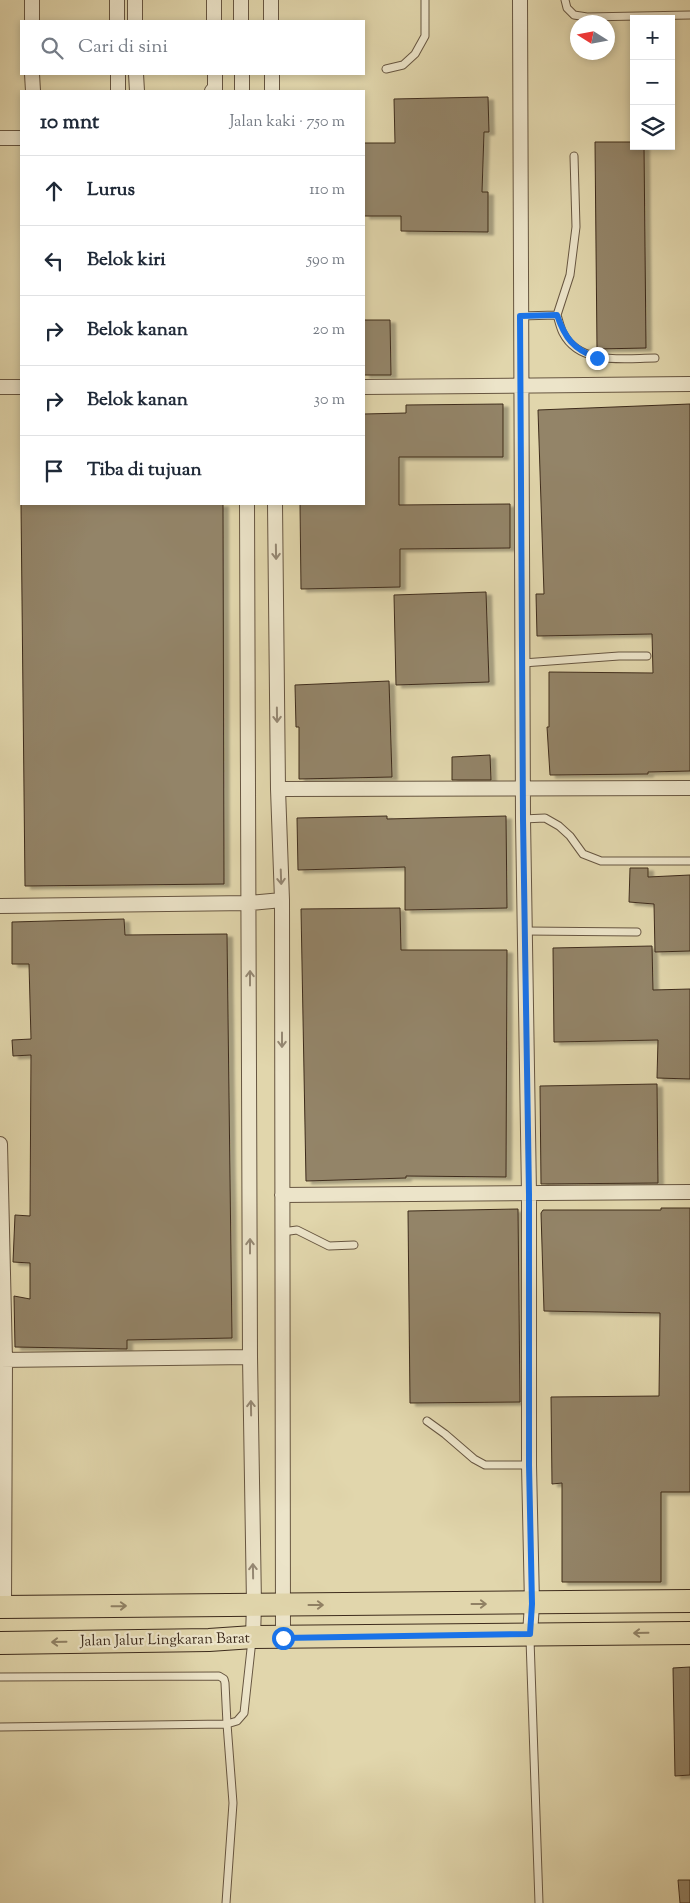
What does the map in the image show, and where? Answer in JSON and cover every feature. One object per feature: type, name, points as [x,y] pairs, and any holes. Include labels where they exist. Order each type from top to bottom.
[{"type":"main road","points":[[2,1607],[254,1604],[532,1604],[690,1601]]},
{"type":"main road","name":"Jalan Jalur Lingkaran Barat","points":[[0,1643],[209,1640],[252,1637],[690,1633]]},
{"type":"street","points":[[32,0],[32,20]]},
{"type":"street","points":[[117,0],[117,20]]},
{"type":"street","points":[[135,0],[136,20]]},
{"type":"street","points":[[214,0],[214,20]]},
{"type":"street","points":[[241,0],[241,20]]},
{"type":"street","points":[[271,0],[271,20]]},
{"type":"street","points":[[520,0],[520,386],[523,819],[529,1194],[529,1465],[532,1604],[530,1634]]},
{"type":"street","points":[[32,75],[33,90]]},
{"type":"street","points":[[118,75],[118,90]]},
{"type":"street","points":[[136,75],[137,90]]},
{"type":"street","points":[[215,75],[215,90]]},
{"type":"street","points":[[242,75],[242,90]]},
{"type":"street","points":[[272,75],[272,90]]},
{"type":"street","points":[[0,138],[20,138]]},
{"type":"street","points":[[365,387],[690,384]]},
{"type":"street","points":[[0,387],[20,387]]},
{"type":"street","points":[[247,505],[250,903],[250,1358],[254,1604],[252,1637]]},
{"type":"street","points":[[275,505],[278,789],[282,900],[283,1638]]},
{"type":"street","points":[[278,789],[690,788]]},
{"type":"street","points":[[0,906],[250,903],[282,900]]},
{"type":"street","points":[[0,1144],[3,1360],[2,1607]]},
{"type":"street","points":[[282,1195],[690,1192]]},
{"type":"street","points":[[3,1360],[250,1358]]},
{"type":"lane","points":[[386,69],[403,65],[415,54],[425,36],[425,0]]},
{"type":"lane","points":[[566,0],[567,8],[574,14],[587,17],[690,15]]},
{"type":"lane","points":[[574,156],[576,228],[570,275],[557,315],[563,333],[568,340],[586,354],[597,358],[655,358]]},
{"type":"lane","points":[[520,316],[557,315]]},
{"type":"lane","points":[[523,663],[619,656],[647,656]]},
{"type":"lane","points":[[523,819],[545,818],[559,826],[570,836],[583,854],[601,861],[690,861]]},
{"type":"lane","points":[[525,931],[637,932]]},
{"type":"lane","points":[[281,1232],[297,1230],[329,1246],[354,1245]]},
{"type":"lane","points":[[427,1421],[446,1434],[474,1459],[485,1464],[529,1465]]},
{"type":"lane","points":[[530,1634],[539,1903]]},
{"type":"lane","points":[[0,1727],[227,1724],[237,1721],[244,1713],[252,1637]]},
{"type":"lane","points":[[0,1677],[219,1676],[224,1679],[233,1803],[226,1903]]},
{"type":"building","points":[[488,97],[489,132],[484,132],[482,192],[488,192],[488,232],[401,231],[401,216],[365,216],[365,143],[395,143],[394,99]]},
{"type":"building","points":[[595,142],[630,142],[630,150],[644,150],[646,348],[597,349]]},
{"type":"building","points":[[365,320],[390,320],[391,375],[365,375]]},
{"type":"building","points":[[503,404],[503,457],[399,457],[399,505],[510,504],[510,548],[400,549],[400,587],[301,589],[300,505],[365,505],[365,414],[406,413],[406,405]]},
{"type":"building","points":[[690,404],[690,771],[648,772],[648,774],[550,775],[547,727],[549,727],[549,672],[653,673],[652,634],[537,636],[536,594],[544,594],[538,410]]},
{"type":"building","points":[[21,505],[223,505],[224,884],[25,886]]},
{"type":"building","points":[[486,592],[489,682],[396,685],[394,595]]},
{"type":"building","points":[[389,681],[392,777],[299,779],[299,727],[296,727],[295,685]]},
{"type":"building","points":[[490,755],[491,780],[452,780],[452,757]]},
{"type":"building","points":[[387,816],[387,819],[506,816],[507,908],[405,910],[405,867],[298,870],[297,818]]},
{"type":"building","points":[[630,868],[648,868],[648,877],[690,875],[690,951],[655,952],[654,904],[629,902]]},
{"type":"building","points":[[400,908],[401,950],[507,950],[506,1177],[406,1176],[406,1178],[306,1181],[301,909]]},
{"type":"building","points":[[124,919],[125,935],[227,934],[232,1338],[127,1340],[127,1349],[15,1347],[14,1296],[30,1299],[30,1263],[13,1262],[15,1215],[30,1216],[31,1055],[13,1056],[12,1040],[31,1039],[29,964],[12,964],[12,922]]},
{"type":"building","points":[[652,946],[653,990],[690,989],[690,1079],[657,1078],[658,1040],[554,1042],[553,948]]},
{"type":"building","points":[[657,1084],[658,1183],[541,1184],[540,1086]]},
{"type":"building","points":[[661,1208],[690,1208],[690,1492],[661,1492],[661,1582],[562,1582],[562,1483],[552,1484],[551,1397],[659,1396],[660,1313],[544,1311],[541,1213],[543,1210],[661,1210]]},
{"type":"building","points":[[518,1209],[520,1402],[410,1403],[408,1211]]},
{"type":"building","points":[[690,1667],[690,1775],[675,1776],[673,1668]]},
{"type":"building","points":[[678,1880],[690,1880],[690,1903],[680,1903]]},
{"type":"route","points":[[283,1638],[530,1634],[532,1604],[529,1465],[529,1194],[523,819],[520,316],[557,315],[563,333],[568,340],[586,354],[597,358]]}]
